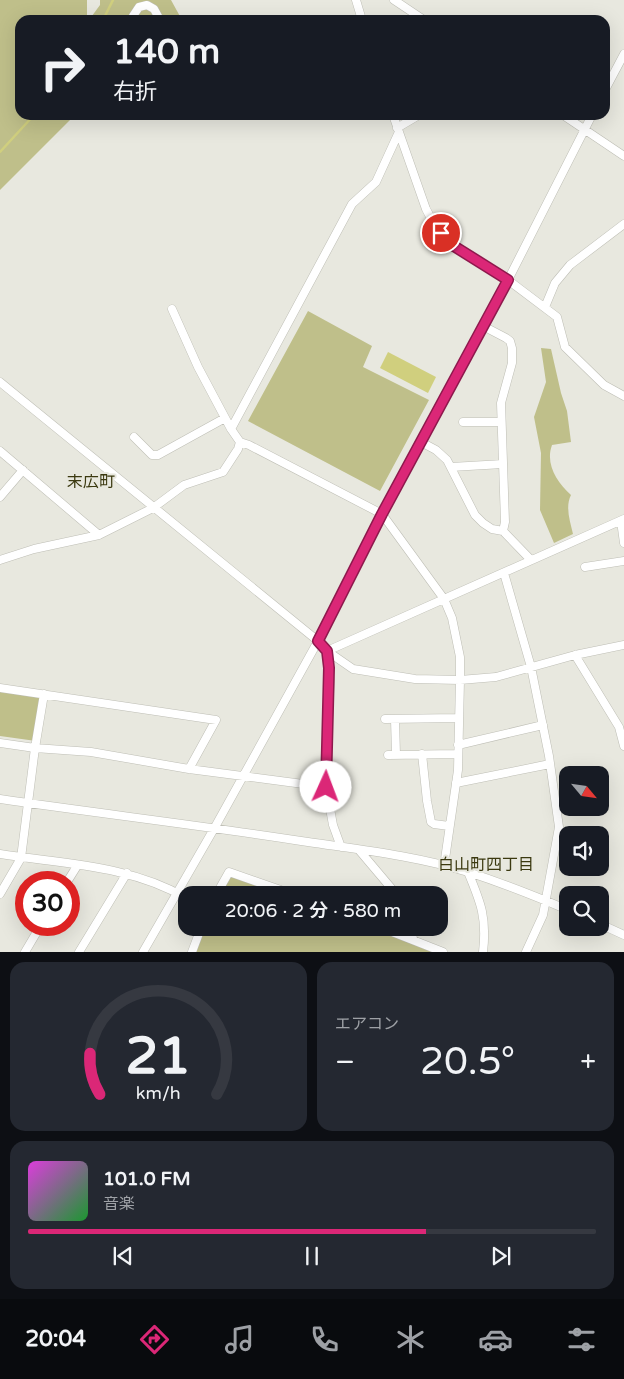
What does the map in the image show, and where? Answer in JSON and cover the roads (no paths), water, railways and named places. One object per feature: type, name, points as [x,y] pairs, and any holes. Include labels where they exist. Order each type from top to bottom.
[{"type":"street","points":[[356,0],[360,15]]},
{"type":"street","points":[[394,0],[416,15]]},
{"type":"street","points":[[134,15],[139,7],[147,5],[154,9],[157,15]]},
{"type":"street","points":[[610,81],[624,54]]},
{"type":"street","points":[[394,120],[426,209],[434,224],[449,243],[508,280],[557,317],[565,347],[604,385],[624,396]]},
{"type":"street","points":[[231,429],[352,204],[376,182],[398,131],[412,120]]},
{"type":"street","points":[[571,120],[624,156]]},
{"type":"street","points":[[143,952],[318,641],[382,514],[508,280],[589,120]]},
{"type":"street","points":[[545,307],[556,283],[570,265],[624,224]]},
{"type":"street","points":[[172,308],[198,367],[231,429],[240,442],[382,514],[444,599],[454,626],[460,657],[456,783],[444,866]]},
{"type":"street","points":[[483,326],[510,341],[512,348],[512,363],[501,403],[505,522],[503,531]]},
{"type":"street","points":[[0,382],[318,641],[327,651],[354,668],[415,679],[460,680],[496,677],[575,655],[624,645]]},
{"type":"street","points":[[134,437],[152,455],[158,455],[225,418]]},
{"type":"street","points":[[463,422],[501,422]]},
{"type":"street","points":[[0,560],[34,549],[99,535],[153,508],[184,485],[223,472],[238,449],[240,442]]},
{"type":"street","points":[[421,442],[436,450],[447,460],[468,505],[475,515],[483,523],[503,531],[531,560]]},
{"type":"street","points":[[0,451],[99,535]]},
{"type":"street","points":[[451,467],[503,464]]},
{"type":"street","points":[[0,497],[22,470]]},
{"type":"street","points":[[327,651],[622,520],[624,543]]},
{"type":"street","points":[[585,567],[624,561]]},
{"type":"street","points":[[504,573],[531,667],[550,764],[559,827],[543,915],[526,952]]},
{"type":"street","points":[[327,651],[330,680],[326,787],[333,825],[341,847]]},
{"type":"street","points":[[575,655],[619,727],[624,746]]},
{"type":"street","points":[[0,688],[216,720],[190,768]]},
{"type":"street","points":[[0,894],[21,858],[44,694]]},
{"type":"street","points":[[385,719],[459,718]]},
{"type":"street","points":[[395,719],[392,754],[458,754]]},
{"type":"street","points":[[458,745],[543,725]]},
{"type":"street","points":[[0,743],[35,748],[91,752],[326,787]]},
{"type":"street","points":[[422,754],[431,822],[450,826]]},
{"type":"street","points":[[456,783],[550,764]]},
{"type":"street","points":[[0,799],[215,827],[397,855],[468,872],[559,906]]},
{"type":"street","points":[[359,850],[389,886]]},
{"type":"street","points":[[0,854],[127,873],[177,892]]},
{"type":"street","points":[[74,871],[77,866]]},
{"type":"street","points":[[221,886],[230,872],[270,886]]},
{"type":"street","points":[[468,872],[482,907],[486,933],[483,952]]},
{"type":"street","points":[[80,952],[127,873]]},
{"type":"street","points":[[609,928],[624,935]]},
{"type":"street","points":[[25,952],[34,936]]},
{"type":"street","points":[[192,952],[198,936]]},
{"type":"street","points":[[405,936],[443,952]]},
{"type":"waterway","points":[[106,15],[113,0]]},
{"type":"waterway","points":[[0,152],[29,120]]},
{"type":"district","name":"末広町","points":[[91,482]]},
{"type":"district","name":"白山町四丁目","points":[[486,865]]}]
